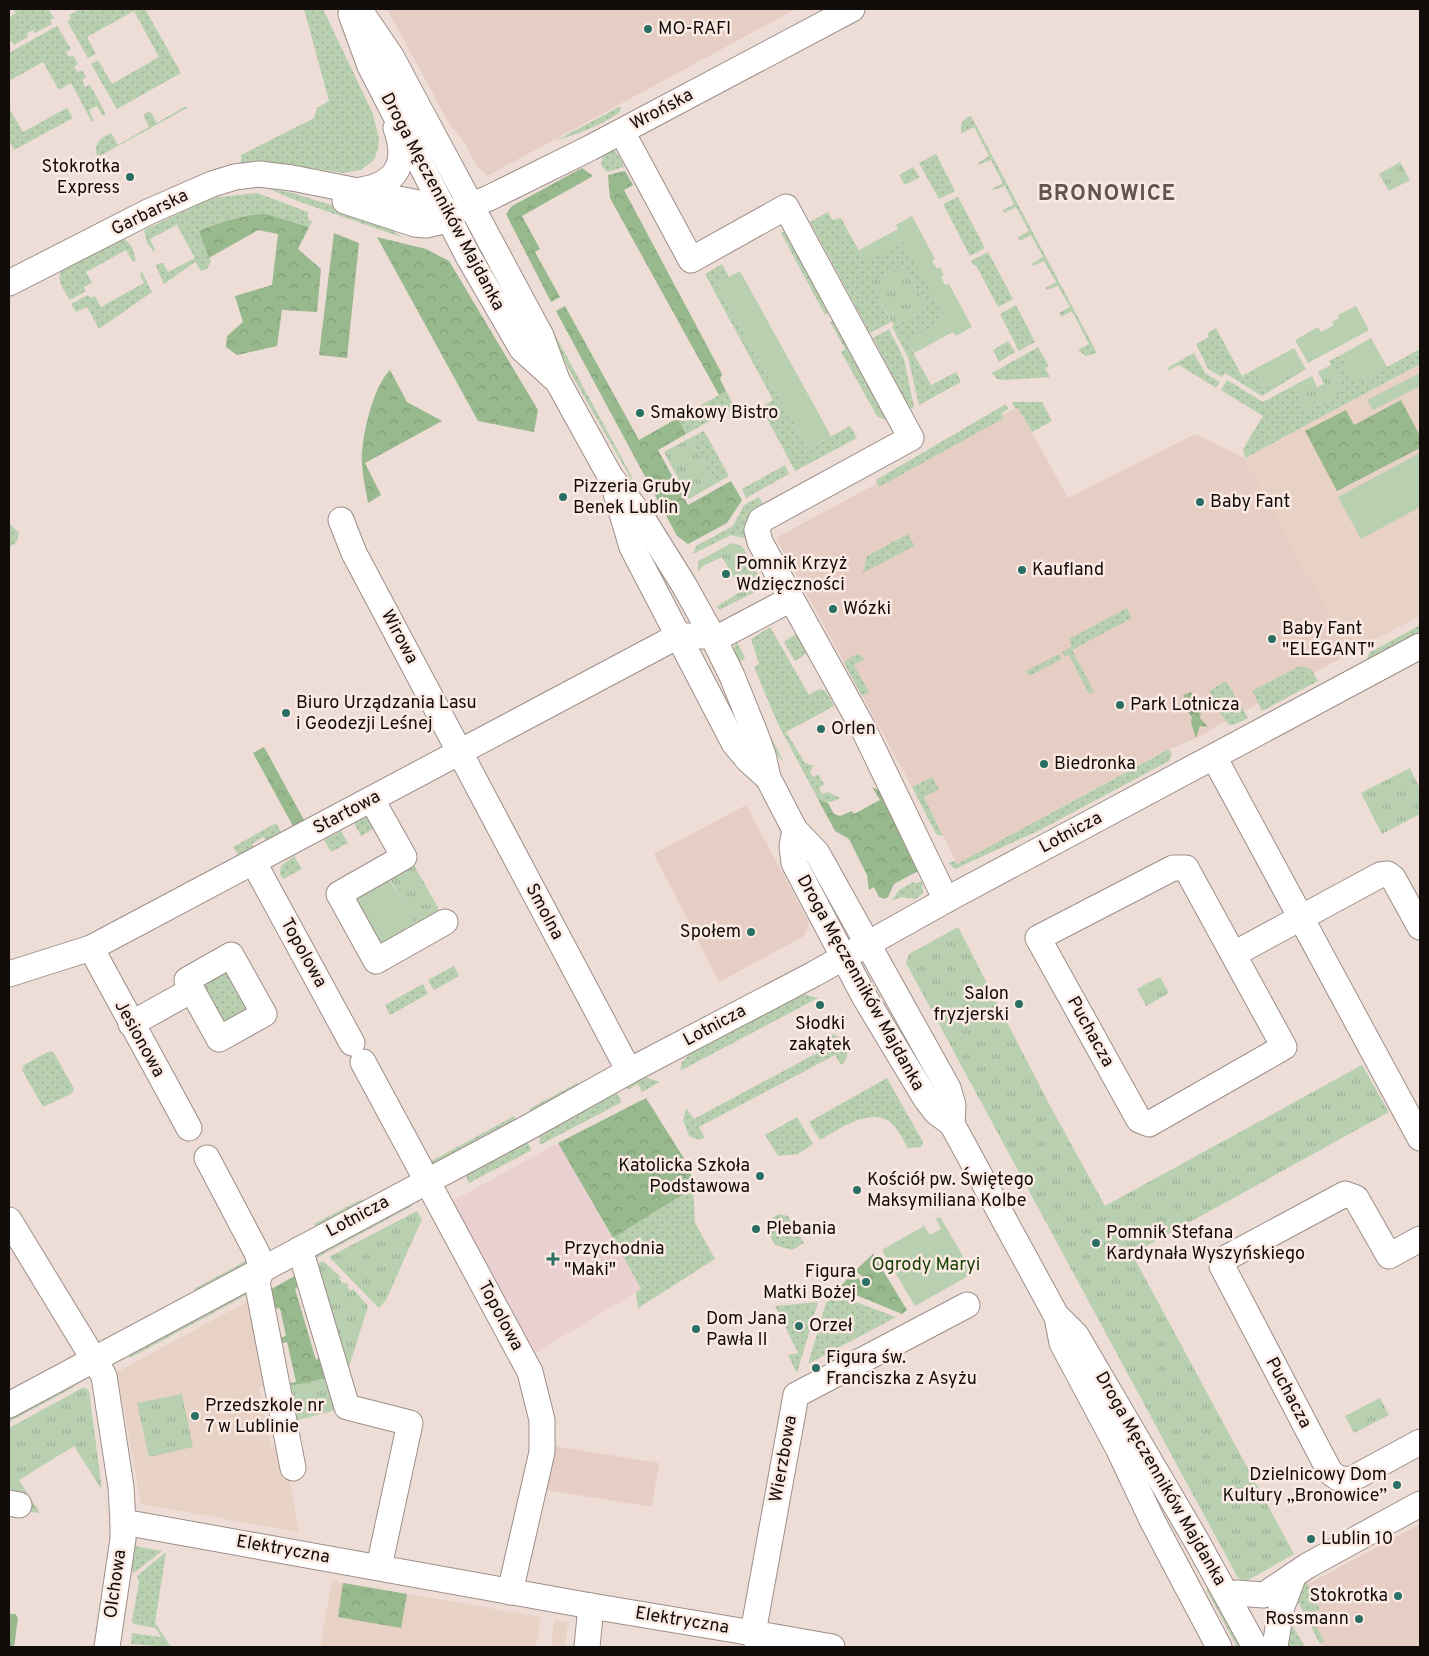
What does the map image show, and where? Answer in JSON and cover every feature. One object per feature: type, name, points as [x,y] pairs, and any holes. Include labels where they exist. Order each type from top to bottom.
[{"type":"street","name":"Droga Męczenników Majdanka","points":[[350,9],[370,66],[382,88],[458,210],[541,336],[557,380],[610,476],[641,516],[684,585],[713,637],[732,676],[755,733],[763,755],[768,778],[795,830],[817,853],[948,1088],[953,1105],[952,1124]]},
{"type":"street","name":"Droga Męczenników Majdanka","points":[[359,9],[390,56],[458,210]]},
{"type":"street","name":"Wrońska","points":[[458,210],[489,198],[622,132],[852,9]]},
{"type":"street","name":"Garbarska","points":[[361,190],[376,188],[389,179],[402,153],[382,88]]},
{"type":"street","points":[[622,132],[691,260],[786,207],[911,438],[761,520],[757,530],[758,536],[791,599],[864,730],[946,900]]},
{"type":"street","name":"Garbarska","points":[[9,282],[148,212],[212,184],[259,174],[361,190],[458,210]]},
{"type":"street","name":"Garbarska","points":[[300,179],[340,200],[415,224],[436,224],[458,210]]},
{"type":"street","name":"Droga Męczenników Majdanka","points":[[610,476],[632,547],[734,744],[768,778]]},
{"type":"street","name":"Wirowa","points":[[341,520],[354,553],[459,754]]},
{"type":"street","points":[[678,636],[695,634],[713,637],[721,636],[791,599]]},
{"type":"street","name":"Startowa","points":[[9,974],[91,948],[678,636]]},
{"type":"street","name":"Lotnicza","points":[[9,1405],[1420,646]]},
{"type":"street","name":"Smolna","points":[[459,754],[629,1070]]},
{"type":"street","points":[[1214,757],[1420,1138]]},
{"type":"street","points":[[372,800],[404,857],[339,894],[376,961],[445,922]]},
{"type":"street","name":"Droga Męczenników Majdanka","points":[[795,830],[792,846],[794,863],[843,958],[926,1099],[936,1112],[952,1124],[1057,1317],[1062,1343],[1118,1448],[1152,1522],[1219,1647]]},
{"type":"street","name":"Topolowa","points":[[254,863],[428,1180],[530,1372],[542,1420],[542,1452],[510,1592]]},
{"type":"street","name":"Puchacza","points":[[1173,868],[1186,868],[1234,954],[1284,1047],[1149,1124],[1142,1123],[1139,1120],[1038,938],[1173,868]]},
{"type":"street","points":[[1234,954],[1301,916],[1380,875],[1388,874],[1393,878],[1420,926]]},
{"type":"street","name":"Jesionowa","points":[[91,948],[189,1128]]},
{"type":"street","points":[[131,1024],[192,990]]},
{"type":"street","points":[[206,1158],[257,1252],[262,1269],[257,1282],[293,1468]]},
{"type":"street","name":"Puchacza","points":[[1420,1239],[1389,1256],[1356,1198],[1345,1194],[1226,1258],[1222,1266],[1330,1472],[1338,1478],[1350,1480],[1420,1442]]},
{"type":"street","points":[[9,1220],[104,1376],[121,1487],[123,1522]]},
{"type":"street","points":[[300,1249],[347,1407],[410,1423],[379,1567]]},
{"type":"street","name":"Wierzbowa","points":[[756,1640],[796,1395],[967,1305]]},
{"type":"street","name":"Droga Męczenników Majdanka","points":[[1057,1317],[1076,1334],[1196,1540],[1255,1647]]},
{"type":"street","points":[[1236,1593],[1264,1595],[1296,1572],[1420,1504]]},
{"type":"street","name":"Elektryczna","points":[[123,1522],[591,1606],[756,1640]]},
{"type":"street","name":"Olchowa","points":[[107,1647],[123,1540],[123,1522]]},
{"type":"street","points":[[1196,1540],[1274,1647]]},
{"type":"street","points":[[1274,1647],[1281,1609],[1296,1572]]},
{"type":"street","points":[[587,1647],[591,1606]]},
{"type":"street","points":[[756,1640],[832,1647]]},
{"type":"shaded area","points":[[387,9],[796,9],[487,176],[476,165],[464,142],[451,127]]},
{"type":"shaded area","points":[[1420,364],[1420,616],[1350,653],[1245,458]]},
{"type":"shaded area","points":[[1018,407],[1068,498],[1195,434],[1245,458],[1350,653],[1196,738],[1162,752],[957,864],[924,797],[932,777],[912,787],[776,538]]},
{"type":"shaded area","points":[[746,805],[809,923],[804,936],[719,982],[654,854]]},
{"type":"shaded area","name":"Przychodnia \"Maki\"","points":[[558,1143],[641,1289],[534,1354],[451,1202]]},
{"type":"shaded area","name":"Przedszkole nr 7 w Lublinie","points":[[254,1298],[271,1385],[259,1388],[271,1447],[283,1445],[299,1532],[141,1504],[117,1372]]},
{"type":"shaded area","points":[[553,1446],[659,1463],[652,1507],[546,1490]]},
{"type":"shaded area","points":[[1420,1524],[1420,1647],[1322,1647],[1293,1592]]},
{"type":"shaded area","points":[[332,1581],[541,1617],[536,1646],[544,1647],[320,1647]]},
{"type":"shaded area","points":[[554,1620],[568,1623],[565,1647],[551,1647]]},
{"type":"green space","points":[[14,9],[48,9],[54,18],[50,20],[52,24],[35,33],[33,30],[27,33],[28,37],[14,45],[12,41],[9,43],[9,17],[16,13]]},
{"type":"green space","points":[[81,9],[87,11],[91,9],[145,9],[181,73],[117,109],[91,64],[98,60],[112,84],[159,57],[134,11],[87,37],[96,54],[88,58],[67,21],[71,19],[69,15]]},
{"type":"green space","points":[[304,9],[323,9],[373,114],[379,139],[378,149],[374,160],[361,170],[343,173],[279,163],[241,163],[241,155],[314,118],[317,108],[329,101]]},
{"type":"green space","points":[[57,26],[71,49],[66,52],[69,57],[73,55],[78,64],[74,67],[78,72],[82,70],[86,77],[82,80],[85,87],[90,85],[106,114],[103,116],[97,106],[89,110],[94,121],[92,122],[71,83],[59,90],[43,62],[9,81],[9,53]]},
{"type":"green space","points":[[186,106],[187,108],[98,157],[96,148],[98,142],[107,135],[111,133],[118,145],[149,127],[143,115],[150,111],[157,123]]},
{"type":"green space","points":[[621,106],[620,112],[604,121],[555,141]]},
{"type":"green space","points":[[9,108],[23,132],[67,108],[73,118],[14,150],[9,140]]},
{"type":"green space","points":[[971,116],[1097,353],[1086,356],[1078,350],[1089,344],[1072,311],[1061,317],[1059,313],[1070,307],[1058,286],[1046,290],[1046,288],[1056,282],[1044,261],[1033,266],[1032,264],[1043,257],[1031,235],[1020,241],[1018,237],[1029,231],[1016,207],[1004,213],[1003,210],[1014,204],[1005,186],[992,189],[1003,183],[991,160],[978,165],[978,163],[989,156],[974,127],[962,133],[962,123]]},
{"type":"green space","points":[[614,150],[620,157],[624,167],[607,172],[601,165],[603,155]]},
{"type":"green space","points":[[936,154],[955,191],[939,199],[919,163]]},
{"type":"green space","points":[[1400,162],[1410,180],[1389,191],[1379,174]]},
{"type":"green space","points":[[913,167],[920,177],[905,185],[899,175]]},
{"type":"green space","points":[[582,168],[593,176],[522,216],[540,249],[535,252],[560,297],[551,302],[506,214],[512,206]]},
{"type":"green space","points":[[625,171],[633,185],[624,190],[722,374],[720,379],[726,391],[719,395],[610,198],[608,175]]},
{"type":"green space","points":[[266,188],[293,193],[372,218],[404,238],[300,202]]},
{"type":"green space","points":[[257,193],[308,212],[308,219],[312,222],[309,227],[278,219],[254,216],[230,220],[199,231],[211,262],[207,269],[201,271],[195,262],[164,284],[156,266],[157,264],[163,263],[168,272],[195,258],[177,225],[150,239],[155,250],[154,252],[147,243],[144,230],[212,198]]},
{"type":"green space","points":[[958,197],[985,248],[970,256],[943,204]]},
{"type":"green space","points":[[828,212],[832,220],[841,218],[865,262],[904,241],[947,319],[907,341],[931,385],[956,372],[961,382],[919,405],[908,357],[892,327],[927,308],[904,265],[871,282],[891,322],[870,333],[810,222]]},
{"type":"green space","points":[[266,214],[309,227],[298,249],[321,269],[317,312],[282,310],[277,346],[237,355],[226,347],[227,336],[243,322],[235,296],[272,285],[278,234],[258,230],[209,258],[199,231],[232,219]]},
{"type":"green space","points":[[912,216],[935,259],[932,261],[937,269],[940,267],[944,275],[941,277],[945,285],[949,284],[972,327],[956,336],[953,332],[914,353],[907,341],[946,319],[904,242],[865,263],[859,250],[898,229],[896,225]]},
{"type":"green space","points":[[790,229],[834,310],[825,315],[781,233]]},
{"type":"green space","points":[[334,233],[359,243],[347,358],[319,355]]},
{"type":"green space","points":[[377,237],[426,249],[449,261],[538,410],[534,432],[478,421]]},
{"type":"green space","points":[[125,239],[132,247],[136,260],[133,262],[126,250],[86,272],[92,283],[84,287],[86,291],[70,300],[60,281],[59,277],[62,269]]},
{"type":"green space","points":[[506,244],[666,540],[574,379],[532,301]]},
{"type":"green space","points":[[988,252],[1013,299],[998,307],[976,265],[974,266],[971,261]]},
{"type":"green space","points":[[722,264],[729,277],[717,284],[808,449],[850,426],[857,438],[795,471],[761,407],[773,400],[705,274]]},
{"type":"green space","points":[[904,265],[927,308],[894,326],[870,282]]},
{"type":"green space","points":[[740,271],[831,436],[808,449],[717,284]]},
{"type":"green space","points":[[142,272],[152,292],[99,329],[87,307],[76,312],[71,304],[88,295],[91,298],[95,296],[101,307],[144,283],[140,275]]},
{"type":"green space","points":[[1016,305],[1035,342],[1019,351],[1000,314]]},
{"type":"green space","points":[[565,306],[639,440],[678,418],[686,434],[658,450],[688,505],[731,481],[742,500],[727,523],[688,544],[677,536],[556,311]]},
{"type":"green space","points":[[1356,306],[1369,330],[1308,363],[1295,340],[1318,327],[1321,332],[1334,325],[1332,322],[1339,318],[1338,315]]},
{"type":"green space","points":[[838,318],[891,423],[877,416],[841,352],[845,349],[830,322]]},
{"type":"green space","points":[[1216,328],[1242,376],[1255,369],[1265,388],[1304,366],[1306,369],[1262,396],[1225,373],[1222,377],[1208,369],[1196,344],[1209,337],[1207,333]]},
{"type":"green space","points":[[889,329],[904,359],[914,407],[910,409],[873,338]]},
{"type":"green space","points":[[1371,338],[1387,367],[1356,385],[1341,355]]},
{"type":"green space","points":[[1008,341],[1015,352],[999,362],[993,350]]},
{"type":"green space","points":[[1038,347],[1049,366],[1045,368],[1050,377],[1003,380],[997,379],[992,373]]},
{"type":"green space","points":[[1294,348],[1304,366],[1265,388],[1255,369]]},
{"type":"green space","points":[[1420,349],[1420,364],[1245,458],[1243,449],[1263,416],[1221,390],[1227,380],[1263,402],[1293,386],[1307,412],[1345,391],[1329,361],[1341,355],[1356,384]]},
{"type":"green space","points":[[1194,353],[1205,373],[1220,382],[1216,388],[1179,365],[1167,371],[1169,367]]},
{"type":"green space","points":[[1331,365],[1345,391],[1307,412],[1293,386],[1312,376],[1317,387],[1324,384],[1318,372]]},
{"type":"green space","points":[[390,370],[407,402],[442,421],[365,463],[381,495],[368,503],[362,465],[365,429],[378,388]]},
{"type":"green space","points":[[1420,373],[1420,386],[1373,410],[1367,400]]},
{"type":"green space","points":[[726,391],[735,407],[686,434],[678,418]]},
{"type":"green space","points":[[1401,400],[1420,436],[1420,448],[1337,491],[1305,431],[1346,410],[1354,425]]},
{"type":"green space","points":[[1012,402],[1042,402],[1052,421],[1032,432],[1018,408],[1015,409]]},
{"type":"green space","points":[[1006,404],[1008,409],[1001,413],[1004,418],[879,487],[876,480]]},
{"type":"green space","points":[[704,431],[729,476],[715,484],[690,438]]},
{"type":"green space","points":[[690,438],[715,484],[689,499],[664,452]]},
{"type":"green space","points":[[1420,453],[1420,507],[1361,539],[1338,497]]},
{"type":"green space","points":[[785,465],[789,474],[746,498],[742,489]]},
{"type":"green space","points":[[759,497],[765,508],[747,539],[731,535],[693,554],[696,546],[733,526],[744,505]]},
{"type":"green space","points":[[9,523],[19,533],[16,543],[9,547]]},
{"type":"green space","points":[[908,534],[914,546],[863,573],[867,556]]},
{"type":"green space","points":[[732,543],[742,546],[761,579],[762,585],[757,591],[719,610],[717,606],[742,591],[722,557],[703,566],[698,572],[698,561]]},
{"type":"green space","points":[[1127,608],[1132,618],[1072,650],[1094,691],[1089,694],[1069,655],[1065,657],[1062,652],[1072,646],[1069,639]]},
{"type":"green space","points":[[1420,625],[1420,635],[1366,664],[1369,653]]},
{"type":"green space","points":[[770,627],[809,695],[819,689],[826,691],[834,706],[786,732],[805,763],[814,766],[810,771],[813,777],[818,774],[824,784],[819,788],[822,794],[828,792],[840,798],[834,801],[827,802],[818,799],[778,724],[754,667],[759,664],[751,639]]},
{"type":"green space","points":[[798,632],[809,652],[795,661],[784,642]]},
{"type":"green space","points":[[737,642],[745,658],[739,663],[763,722],[784,762],[772,750],[735,659],[733,649]]},
{"type":"green space","points":[[860,654],[865,659],[854,665],[869,692],[862,696],[844,663],[852,656]]},
{"type":"green space","points":[[1059,654],[1062,659],[1029,676],[1026,671]]},
{"type":"green space","points":[[1300,666],[1311,669],[1318,681],[1262,711],[1252,691]]},
{"type":"green space","points":[[1226,681],[1248,718],[1236,724],[1229,725],[1220,713],[1209,691]]},
{"type":"green space","points":[[1191,692],[1201,709],[1200,718],[1208,727],[1200,726],[1196,738],[1191,722],[1192,717],[1187,711],[1192,709],[1183,695]]},
{"type":"green space","points":[[264,747],[304,820],[293,826],[253,753]]},
{"type":"green space","points":[[1169,749],[1172,755],[1169,761],[1040,830],[955,869],[948,863],[955,861],[957,864]]},
{"type":"green space","points":[[1410,768],[1420,789],[1420,814],[1382,834],[1361,793]]},
{"type":"green space","points":[[932,777],[939,789],[924,797],[943,836],[936,834],[912,787]]},
{"type":"green space","points":[[872,787],[884,793],[918,871],[894,884],[888,897],[884,899],[879,897],[874,887],[869,890],[867,875],[849,839],[835,831],[818,799],[828,803],[834,814],[840,816],[852,811],[854,814],[880,800]]},
{"type":"green space","points":[[366,817],[377,827],[361,836],[354,823]]},
{"type":"green space","points":[[276,823],[281,832],[266,841],[263,837],[252,844],[254,848],[239,856],[233,847]]},
{"type":"green space","points":[[341,831],[348,843],[331,852],[324,840]]},
{"type":"green space","points":[[294,856],[302,869],[283,879],[280,874],[281,866]]},
{"type":"green space","points":[[414,865],[441,913],[421,925],[414,923],[390,879]]},
{"type":"green space","points":[[389,879],[414,922],[421,925],[382,946],[355,904],[357,898]]},
{"type":"green space","points":[[922,881],[923,893],[916,899],[901,897],[892,901],[899,890],[913,882]]},
{"type":"green space","points":[[958,927],[1047,1100],[1105,1206],[1362,1065],[1389,1112],[1132,1254],[1294,1554],[1245,1582],[1238,1578],[906,963],[909,954]]},
{"type":"green space","points":[[454,966],[459,976],[434,990],[428,980]]},
{"type":"green space","points":[[228,971],[249,1011],[225,1025],[201,990],[204,985]]},
{"type":"green space","points":[[1160,977],[1169,993],[1146,1006],[1137,989]]},
{"type":"green space","points":[[423,984],[428,994],[390,1015],[385,1005]]},
{"type":"green space","points":[[803,994],[818,998],[680,1071],[682,1062],[690,1054]]},
{"type":"green space","points":[[833,1034],[838,1036],[846,1048],[847,1057],[841,1065],[835,1055],[699,1127],[705,1138],[699,1140],[689,1136],[683,1120],[687,1109],[694,1119],[830,1046],[825,1036]]},
{"type":"green space","points":[[50,1051],[54,1053],[74,1089],[71,1094],[43,1107],[22,1070],[24,1065]]},
{"type":"green space","points":[[645,1077],[660,1082],[642,1092],[638,1084],[628,1090],[625,1085]]},
{"type":"green space","points":[[887,1078],[923,1142],[921,1147],[908,1148],[890,1122],[882,1118],[873,1117],[863,1118],[820,1140],[809,1122]]},
{"type":"green space","points":[[577,1083],[579,1086],[534,1113],[529,1109]]},
{"type":"green space","points":[[615,1090],[622,1102],[540,1145],[539,1133]]},
{"type":"green space","points":[[646,1098],[690,1168],[693,1188],[613,1238],[558,1143]]},
{"type":"green space","points":[[514,1116],[516,1120],[434,1165],[428,1163]]},
{"type":"green space","points":[[797,1117],[813,1144],[798,1154],[778,1156],[765,1135]]},
{"type":"green space","points":[[527,1142],[532,1150],[469,1183],[465,1174]]},
{"type":"green space","points":[[693,1188],[695,1223],[715,1259],[638,1308],[636,1292],[641,1289],[613,1238]]},
{"type":"green space","points":[[362,1199],[364,1202],[316,1227],[314,1224]]},
{"type":"green space","points":[[408,1199],[412,1206],[309,1262],[310,1256]]},
{"type":"green space","points":[[417,1211],[422,1219],[386,1300],[379,1308],[329,1257]]},
{"type":"green space","points":[[779,1214],[788,1216],[793,1224],[788,1227],[786,1224],[782,1226],[784,1229],[778,1233],[780,1237],[787,1233],[789,1236],[793,1234],[791,1231],[795,1228],[804,1243],[792,1250],[775,1245],[767,1231],[772,1218]]},
{"type":"green space","name":"Ogrody Maryi","points":[[940,1217],[971,1270],[970,1275],[915,1306],[882,1250],[924,1226],[930,1235],[941,1229],[936,1219]]},
{"type":"green space","points":[[873,1254],[907,1310],[902,1314],[839,1288],[852,1274],[867,1285],[869,1281],[855,1271]]},
{"type":"green space","points":[[253,1257],[254,1261],[196,1292],[194,1289]]},
{"type":"green space","points":[[323,1261],[368,1306],[344,1383],[313,1266]]},
{"type":"green space","points":[[302,1272],[305,1280],[295,1289],[316,1360],[326,1352],[328,1378],[291,1386],[290,1383],[296,1382],[287,1342],[276,1345],[275,1339],[286,1336],[280,1308],[268,1310],[264,1293]]},
{"type":"green space","points":[[245,1288],[252,1292],[130,1358],[126,1352]]},
{"type":"green space","points":[[834,1294],[896,1317],[808,1364],[826,1303]]},
{"type":"green space","points":[[818,1302],[797,1373],[788,1355],[798,1353],[775,1306]]},
{"type":"green space","points":[[328,1378],[336,1410],[295,1421],[291,1386]]},
{"type":"green space","points":[[71,1381],[74,1387],[9,1422],[9,1415]]},
{"type":"green space","points":[[84,1387],[89,1391],[102,1490],[74,1446],[19,1480],[40,1513],[31,1512],[21,1495],[9,1493],[9,1428]]},
{"type":"green space","points":[[182,1394],[193,1447],[149,1457],[137,1403]]},
{"type":"green space","points":[[1380,1398],[1389,1415],[1354,1433],[1345,1416]]},
{"type":"green space","points":[[129,1545],[162,1551],[134,1573],[126,1563]]},
{"type":"green space","points":[[166,1552],[155,1623],[171,1647],[131,1644],[132,1633],[161,1637],[156,1628],[134,1624],[132,1621],[139,1582],[137,1576]]},
{"type":"green space","points":[[1305,1580],[1320,1609],[1310,1614],[1324,1641],[1320,1644],[1299,1603],[1293,1606]]},
{"type":"green space","points":[[343,1583],[407,1594],[401,1628],[338,1617]]},
{"type":"green space","points":[[1213,1586],[1246,1647],[1237,1647],[1206,1589]]},
{"type":"green space","points":[[9,1614],[15,1614],[18,1618],[14,1647],[9,1647]]},
{"type":"green space","points":[[1291,1623],[1305,1647],[1285,1647]]},
{"type":"place","name":"MO-RAFI","points":[[648,29]]},
{"type":"place","name":"Stokrotka Express","points":[[130,177]]},
{"type":"place","name":"Smakowy Bistro","points":[[640,413]]},
{"type":"place","name":"Pizzeria Gruby Benek Lublin","points":[[563,497]]},
{"type":"place","name":"Baby Fant","points":[[1200,502]]},
{"type":"place","name":"Kaufland","points":[[1022,570]]},
{"type":"place","name":"Pomnik Krzyż Wdzięczności","points":[[726,574]]},
{"type":"place","name":"Wózki","points":[[833,609]]},
{"type":"place","name":"Baby Fant \"ELEGANT\"","points":[[1272,639]]},
{"type":"place","name":"Park Lotnicza","points":[[1120,705]]},
{"type":"place","name":"Biuro Urządzania Lasu i Geodezji Leśnej","points":[[286,713]]},
{"type":"place","name":"Orlen","points":[[821,729]]},
{"type":"place","name":"Biedronka","points":[[1044,764]]},
{"type":"place","name":"Społem","points":[[751,932]]},
{"type":"place","name":"Salon fryzjerski","points":[[1019,1004]]},
{"type":"place","name":"Słodki zakątek","points":[[820,1005]]},
{"type":"place","name":"Katolicka Szkoła Podstawowa","points":[[760,1176]]},
{"type":"place","name":"Kościół pw. Świętego Maksymiliana Kolbe","points":[[857,1190]]},
{"type":"place","name":"Plebania","points":[[756,1229]]},
{"type":"place","name":"Pomnik Stefana Kardynała Wyszyńskiego","points":[[1096,1243]]},
{"type":"place","name":"Przychodnia \"Maki\"","points":[[553,1259]]},
{"type":"place","name":"Figura Matki Bożej","points":[[866,1282]]},
{"type":"place","name":"Orzeł","points":[[799,1326]]},
{"type":"place","name":"Dom Jana Pawła II","points":[[696,1329]]},
{"type":"place","name":"Figura św. Franciszka z Asyżu","points":[[816,1368]]},
{"type":"place","name":"Przedszkole nr 7 w Lublinie","points":[[195,1416]]},
{"type":"place","name":"Dzielnicowy Dom Kultury „Bronowice”","points":[[1397,1485]]},
{"type":"place","name":"Lublin 10","points":[[1311,1539]]},
{"type":"place","name":"Stokrotka","points":[[1398,1596]]},
{"type":"place","name":"Rossmann","points":[[1359,1619]]},
{"type":"district","name":"BRONOWICE","points":[[1107,194]]}]
